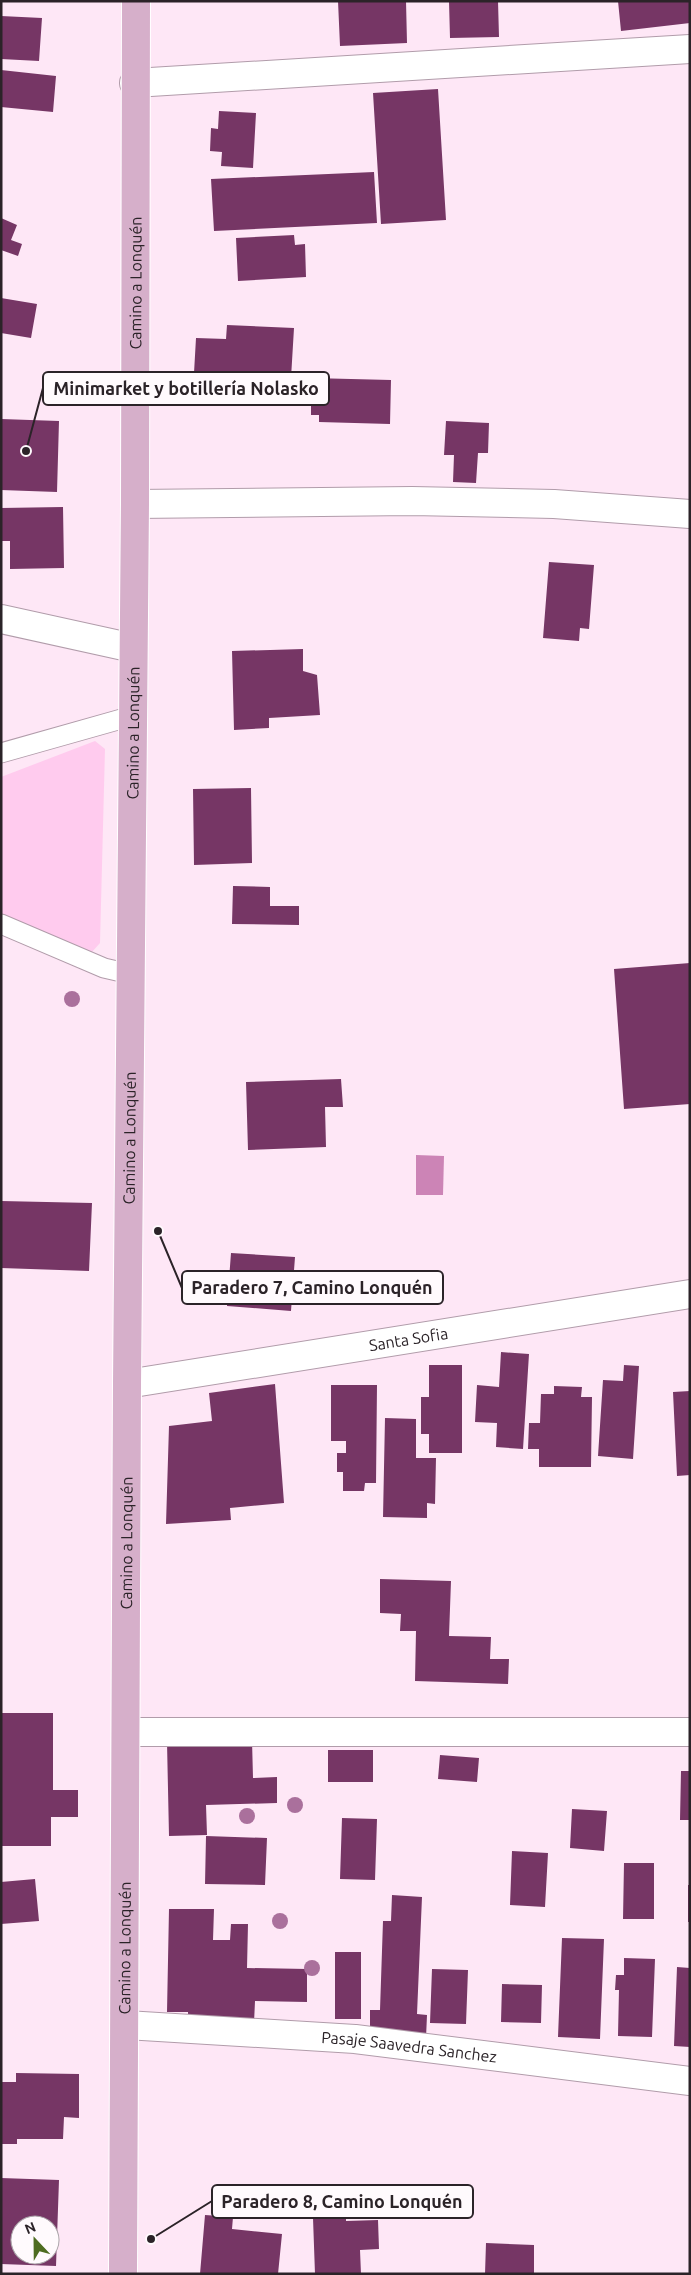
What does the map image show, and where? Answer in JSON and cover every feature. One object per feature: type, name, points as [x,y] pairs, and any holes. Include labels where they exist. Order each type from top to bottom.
[{"type":"main road","name":"Camino a Lonquén","points":[[123,2274],[126,2025],[127,1384],[135,504],[134,83],[136,1]]},
{"type":"street","points":[[134,83],[690,49]]},
{"type":"street","points":[[135,504],[412,501],[554,504],[690,514]]},
{"type":"street","points":[[1,619],[133,648]]},
{"type":"street","name":"Santa Sofia","points":[[127,1384],[690,1294]]},
{"type":"street","points":[[126,1732],[690,1732]]},
{"type":"street","name":"Pasaje Saavedra Sanchez","points":[[126,2025],[355,2039],[690,2081]]},
{"type":"lane","points":[[1,753],[132,716]]},
{"type":"lane","points":[[1,924],[104,968],[130,974]]},
{"type":"shaded area","points":[[95,741],[105,749],[100,943],[91,953],[1,917],[1,777]]},
{"type":"shaded area","points":[[416,1155],[444,1156],[443,1195],[416,1195]]},
{"type":"building","points":[[338,1],[406,1],[407,43],[340,46]]},
{"type":"building","points":[[449,1],[498,1],[499,37],[450,38]]},
{"type":"building","points":[[618,1],[690,1],[690,23],[621,31]]},
{"type":"building","points":[[1,16],[42,18],[39,61],[1,59]]},
{"type":"building","points":[[1,70],[56,76],[53,112],[1,107]]},
{"type":"building","points":[[438,89],[446,220],[381,224],[373,93]]},
{"type":"building","points":[[219,111],[256,113],[253,168],[221,166],[222,152],[210,151],[211,128],[218,129]]},
{"type":"building","points":[[374,172],[377,223],[214,231],[211,179]]},
{"type":"building","points":[[1,218],[17,225],[11,240],[22,244],[18,256],[1,250]]},
{"type":"building","points":[[294,235],[295,245],[305,244],[306,277],[238,281],[236,238]]},
{"type":"building","points":[[1,298],[37,304],[31,338],[1,333]]},
{"type":"building","points":[[227,325],[294,328],[291,378],[194,373],[196,338],[226,339]]},
{"type":"building","points":[[311,378],[391,380],[390,424],[319,422],[319,415],[311,415]]},
{"type":"building","points":[[1,419],[59,421],[57,492],[1,490]]},
{"type":"building","points":[[446,421],[489,423],[488,453],[478,453],[476,483],[453,482],[454,455],[444,455]]},
{"type":"building","points":[[63,507],[64,568],[10,569],[10,541],[1,541],[1,508]]},
{"type":"building","points":[[549,562],[594,565],[589,629],[580,628],[579,641],[543,638]]},
{"type":"building","points":[[303,649],[303,671],[317,675],[320,715],[269,718],[269,728],[234,730],[232,651]]},
{"type":"building","points":[[251,788],[252,863],[194,865],[193,789]]},
{"type":"building","points":[[233,886],[270,887],[270,906],[299,906],[299,925],[232,924]]},
{"type":"building","points":[[690,963],[690,1104],[624,1109],[614,969]]},
{"type":"building","points":[[341,1079],[343,1107],[325,1107],[326,1147],[248,1150],[246,1082]]},
{"type":"building","points":[[1,1201],[92,1203],[89,1271],[1,1268]]},
{"type":"building","points":[[231,1253],[295,1257],[291,1311],[227,1306]]},
{"type":"building","points":[[501,1352],[529,1354],[523,1449],[496,1447],[497,1423],[475,1422],[477,1385],[499,1387]]},
{"type":"building","points":[[429,1365],[462,1365],[462,1453],[429,1453],[429,1434],[421,1434],[421,1397],[429,1397]]},
{"type":"building","points":[[624,1365],[639,1366],[633,1459],[598,1456],[603,1380],[623,1381]]},
{"type":"building","points":[[275,1384],[284,1503],[230,1508],[231,1520],[166,1524],[169,1426],[212,1421],[209,1393]]},
{"type":"building","points":[[331,1385],[377,1385],[376,1483],[365,1483],[364,1491],[343,1491],[343,1472],[337,1472],[337,1453],[346,1453],[346,1441],[331,1441]]},
{"type":"building","points":[[554,1386],[582,1387],[581,1397],[592,1397],[591,1467],[539,1467],[539,1449],[528,1449],[529,1423],[540,1423],[541,1394],[554,1394]]},
{"type":"building","points":[[690,1391],[690,1475],[677,1476],[673,1392]]},
{"type":"building","points":[[385,1418],[416,1419],[416,1458],[436,1458],[435,1504],[427,1503],[427,1518],[383,1517]]},
{"type":"building","points":[[380,1579],[451,1581],[449,1636],[491,1637],[490,1659],[509,1659],[508,1684],[415,1681],[416,1631],[400,1631],[401,1614],[380,1613]]},
{"type":"building","points":[[1,1713],[53,1713],[53,1790],[78,1790],[78,1817],[51,1817],[51,1846],[1,1846]]},
{"type":"building","points":[[252,1740],[253,1778],[277,1777],[277,1803],[206,1805],[207,1835],[169,1836],[167,1742]]},
{"type":"building","points":[[328,1750],[373,1750],[373,1782],[328,1782]]},
{"type":"building","points":[[440,1755],[479,1758],[477,1782],[438,1779]]},
{"type":"building","points":[[681,1771],[690,1771],[690,1820],[680,1820]]},
{"type":"building","points":[[572,1809],[607,1811],[604,1851],[570,1848]]},
{"type":"building","points":[[342,1818],[377,1819],[375,1880],[340,1879]]},
{"type":"building","points":[[206,1836],[267,1838],[265,1885],[205,1884]]},
{"type":"building","points":[[512,1851],[548,1853],[545,1907],[510,1905]]},
{"type":"building","points":[[624,1863],[654,1863],[654,1919],[623,1919]]},
{"type":"building","points":[[35,1879],[39,1921],[1,1924],[1,1882]]},
{"type":"building","points":[[688,1885],[690,1885],[690,1922],[688,1922]]},
{"type":"building","points":[[392,1895],[422,1897],[417,2014],[427,2015],[426,2038],[370,2036],[370,2010],[380,2010],[383,1921],[391,1921]]},
{"type":"building","points":[[169,1909],[214,1909],[213,1940],[230,1940],[231,1924],[248,1924],[247,1968],[307,1969],[307,2002],[255,2001],[254,2023],[188,2022],[188,2012],[167,2012]]},
{"type":"building","points":[[562,1938],[604,1939],[600,2039],[558,2037]]},
{"type":"building","points":[[335,1952],[361,1952],[361,2019],[335,2019]]},
{"type":"building","points":[[624,1958],[655,1959],[652,2037],[618,2036],[619,1990],[615,1990],[616,1975],[624,1975]]},
{"type":"building","points":[[677,1967],[690,1968],[690,2047],[674,2046]]},
{"type":"building","points":[[432,1969],[468,1970],[466,2024],[430,2023]]},
{"type":"building","points":[[502,1984],[542,1985],[541,2023],[501,2022]]},
{"type":"building","points":[[16,2073],[79,2074],[79,2118],[64,2117],[63,2139],[17,2139],[17,2144],[1,2144],[1,2082],[16,2082]]},
{"type":"building","points":[[1,2178],[59,2180],[58,2215],[10,2215],[10,2264],[1,2264]]},
{"type":"building","points":[[346,2201],[346,2221],[378,2220],[379,2249],[360,2250],[361,2274],[315,2274],[313,2218],[318,2218],[318,2202]]},
{"type":"building","points":[[205,2215],[233,2217],[232,2229],[282,2234],[278,2274],[200,2274]]},
{"type":"building","points":[[486,2243],[534,2245],[534,2274],[485,2274]]},
{"type":"place","name":"Minimarket y botillería Nolasko","points":[[26,451]]},
{"type":"place","name":"Paradero 7, Camino Lonquén","points":[[158,1231]]},
{"type":"place","name":"Paradero 8, Camino Lonquén","points":[[151,2239]]}]
